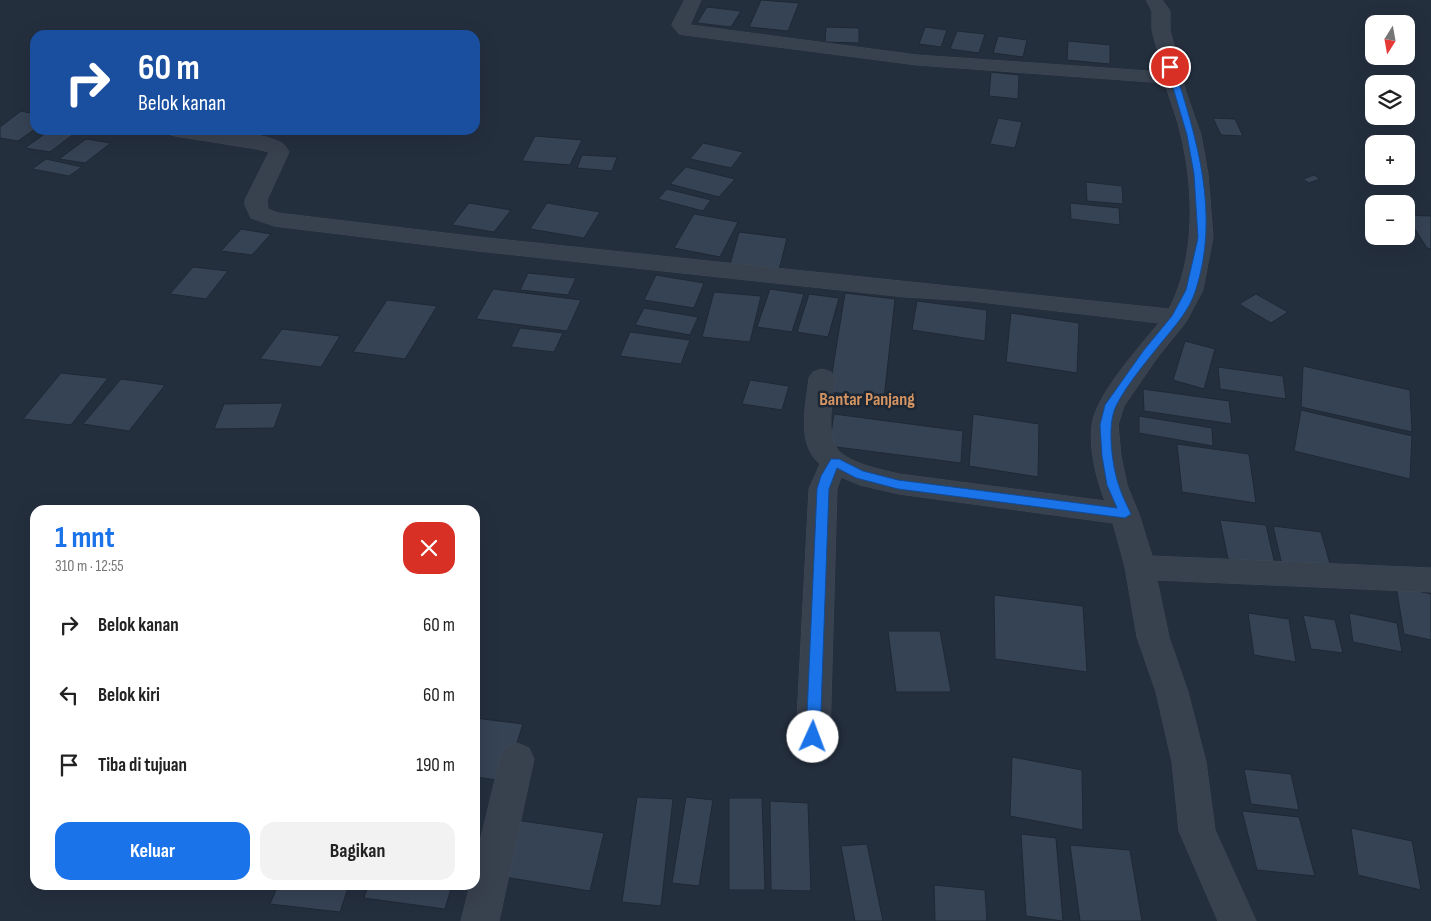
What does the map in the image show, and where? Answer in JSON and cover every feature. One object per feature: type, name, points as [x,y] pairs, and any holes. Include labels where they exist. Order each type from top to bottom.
[{"type":"street","points":[[693,0],[682,25],[685,30],[917,60],[1173,78]]},
{"type":"street","points":[[1154,0],[1160,11],[1161,30],[1173,78],[1192,135],[1198,174],[1202,238],[1191,290],[1177,317],[1148,352],[1111,405],[1105,425],[1107,456],[1113,485],[1125,514],[1140,567],[1153,637],[1172,692],[1189,762],[1197,832],[1237,921]]},
{"type":"street","points":[[208,135],[260,143],[279,150],[256,200],[259,213],[274,219],[478,244],[905,290],[972,294],[1177,317]]},
{"type":"street","points":[[822,378],[817,424],[823,452],[835,462],[860,475],[898,484],[1125,514]]},
{"type":"street","points":[[813,737],[823,489],[827,476],[835,462]]},
{"type":"street","points":[[1140,567],[1431,580]]},
{"type":"street","points":[[480,921],[517,758]]},
{"type":"building","points":[[761,0],[799,3],[788,31],[749,27]]},
{"type":"building","points":[[707,7],[741,11],[731,27],[697,23]]},
{"type":"building","points":[[826,27],[859,28],[859,43],[825,42]]},
{"type":"building","points":[[925,27],[947,30],[941,47],[919,44]]},
{"type":"building","points":[[957,31],[985,34],[979,53],[950,49]]},
{"type":"building","points":[[998,36],[1027,40],[1023,57],[993,53]]},
{"type":"building","points":[[1068,41],[1110,45],[1110,64],[1067,60]]},
{"type":"building","points":[[991,72],[1019,75],[1018,99],[989,96]]},
{"type":"building","points":[[21,111],[30,113],[30,133],[18,141],[0,138],[0,127]]},
{"type":"building","points":[[998,118],[1022,122],[1015,148],[990,144]]},
{"type":"building","points":[[1213,118],[1235,119],[1243,136],[1221,135]]},
{"type":"building","points":[[43,135],[72,135],[50,152],[25,148]]},
{"type":"building","points":[[535,136],[582,140],[570,165],[522,161]]},
{"type":"building","points":[[86,139],[111,143],[85,163],[59,159]]},
{"type":"building","points":[[703,143],[743,152],[731,168],[690,159]]},
{"type":"building","points":[[582,155],[617,157],[612,171],[577,168]]},
{"type":"building","points":[[46,159],[82,167],[69,176],[32,169]]},
{"type":"building","points":[[686,167],[735,179],[719,197],[670,184]]},
{"type":"building","points":[[1314,175],[1320,179],[1309,183],[1303,179]]},
{"type":"building","points":[[1086,182],[1122,186],[1123,204],[1087,201]]},
{"type":"building","points":[[667,189],[711,200],[703,211],[658,199]]},
{"type":"building","points":[[469,203],[511,210],[494,232],[452,225]]},
{"type":"building","points":[[547,203],[600,212],[584,238],[530,229]]},
{"type":"building","points":[[1070,203],[1119,208],[1120,225],[1071,219]]},
{"type":"building","points":[[694,214],[738,222],[720,257],[674,248]]},
{"type":"building","points":[[1415,215],[1431,216],[1431,249],[1427,248],[1415,229]]},
{"type":"building","points":[[241,229],[271,234],[252,255],[221,251]]},
{"type":"building","points":[[739,232],[787,238],[779,270],[730,264]]},
{"type":"building","points":[[193,267],[228,271],[206,299],[170,294]]},
{"type":"building","points":[[528,273],[576,278],[568,295],[520,290]]},
{"type":"building","points":[[656,275],[704,283],[694,308],[644,300]]},
{"type":"building","points":[[493,289],[581,300],[567,331],[476,319]]},
{"type":"building","points":[[770,289],[804,294],[792,332],[757,327]]},
{"type":"building","points":[[714,292],[761,296],[750,342],[702,337]]},
{"type":"building","points":[[845,293],[895,299],[884,398],[829,392]]},
{"type":"building","points":[[809,294],[839,298],[828,337],[797,332]]},
{"type":"building","points":[[1256,294],[1288,312],[1271,323],[1239,304]]},
{"type":"building","points":[[387,300],[437,306],[405,359],[353,352]]},
{"type":"building","points":[[917,301],[987,310],[985,341],[912,330]]},
{"type":"building","points":[[644,308],[698,317],[690,335],[635,325]]},
{"type":"building","points":[[1011,313],[1079,323],[1077,373],[1006,362]]},
{"type":"building","points":[[520,328],[563,333],[554,352],[511,347]]},
{"type":"building","points":[[282,329],[340,336],[321,367],[260,359]]},
{"type":"building","points":[[630,332],[690,340],[681,364],[620,356]]},
{"type":"building","points":[[1185,341],[1215,349],[1204,389],[1173,380]]},
{"type":"building","points":[[1303,366],[1410,390],[1412,432],[1301,407]]},
{"type":"building","points":[[1218,367],[1283,376],[1286,399],[1220,389]]},
{"type":"building","points":[[61,373],[108,378],[71,425],[23,419]]},
{"type":"building","points":[[121,379],[165,385],[129,431],[83,424]]},
{"type":"building","points":[[750,380],[789,386],[782,410],[742,404]]},
{"type":"building","points":[[1143,389],[1229,401],[1232,424],[1144,411]]},
{"type":"building","points":[[283,403],[274,428],[214,429],[224,404]]},
{"type":"building","points":[[1301,410],[1412,436],[1410,479],[1294,451]]},
{"type":"building","points":[[834,414],[963,431],[961,463],[829,446]]},
{"type":"building","points":[[973,414],[1039,424],[1038,477],[969,466]]},
{"type":"building","points":[[1139,416],[1212,428],[1213,446],[1139,433]]},
{"type":"building","points":[[1177,444],[1249,454],[1256,503],[1182,492]]},
{"type":"building","points":[[1220,520],[1266,525],[1275,564],[1228,559]]},
{"type":"building","points":[[1273,526],[1321,532],[1332,571],[1282,565]]},
{"type":"building","points":[[1396,586],[1431,594],[1431,640],[1404,634]]},
{"type":"building","points":[[994,595],[1083,606],[1087,672],[995,659]]},
{"type":"building","points":[[1248,613],[1289,619],[1296,662],[1254,655]]},
{"type":"building","points":[[1349,613],[1397,623],[1402,652],[1353,642]]},
{"type":"building","points":[[1303,615],[1335,620],[1343,653],[1311,649]]},
{"type":"building","points":[[888,631],[940,631],[951,692],[896,692]]},
{"type":"building","points":[[480,719],[523,724],[505,781],[480,778]]},
{"type":"building","points":[[1012,757],[1082,770],[1083,830],[1010,816]]},
{"type":"building","points":[[1244,769],[1291,774],[1299,810],[1251,804]]},
{"type":"building","points":[[637,797],[673,799],[661,906],[622,902]]},
{"type":"building","points":[[686,797],[713,800],[699,886],[672,883]]},
{"type":"building","points":[[729,798],[762,798],[765,890],[729,890]]},
{"type":"building","points":[[770,801],[808,803],[811,891],[771,890]]},
{"type":"building","points":[[1242,811],[1299,817],[1315,876],[1257,870]]},
{"type":"building","points":[[509,819],[604,833],[590,891],[492,875]]},
{"type":"building","points":[[1351,828],[1412,841],[1421,890],[1358,875]]},
{"type":"building","points":[[1021,834],[1056,838],[1063,921],[1026,916]]},
{"type":"building","points":[[867,844],[883,921],[855,921],[841,846]]},
{"type":"building","points":[[1070,845],[1130,850],[1142,921],[1080,921]]},
{"type":"building","points":[[934,885],[985,890],[987,921],[935,921]]},
{"type":"building","points":[[276,890],[347,890],[340,912],[270,904]]},
{"type":"building","points":[[366,890],[451,890],[445,909],[364,898]]},
{"type":"district","name":"Bantar Panjang","points":[[867,399]]},
{"type":"route","points":[[813,737],[816,623],[823,489],[827,476],[835,462],[860,475],[898,484],[1022,502],[1125,514],[1113,485],[1107,456],[1105,425],[1111,405],[1148,352],[1177,317],[1191,290],[1198,265],[1202,238],[1198,174],[1192,135],[1170,67]]}]
